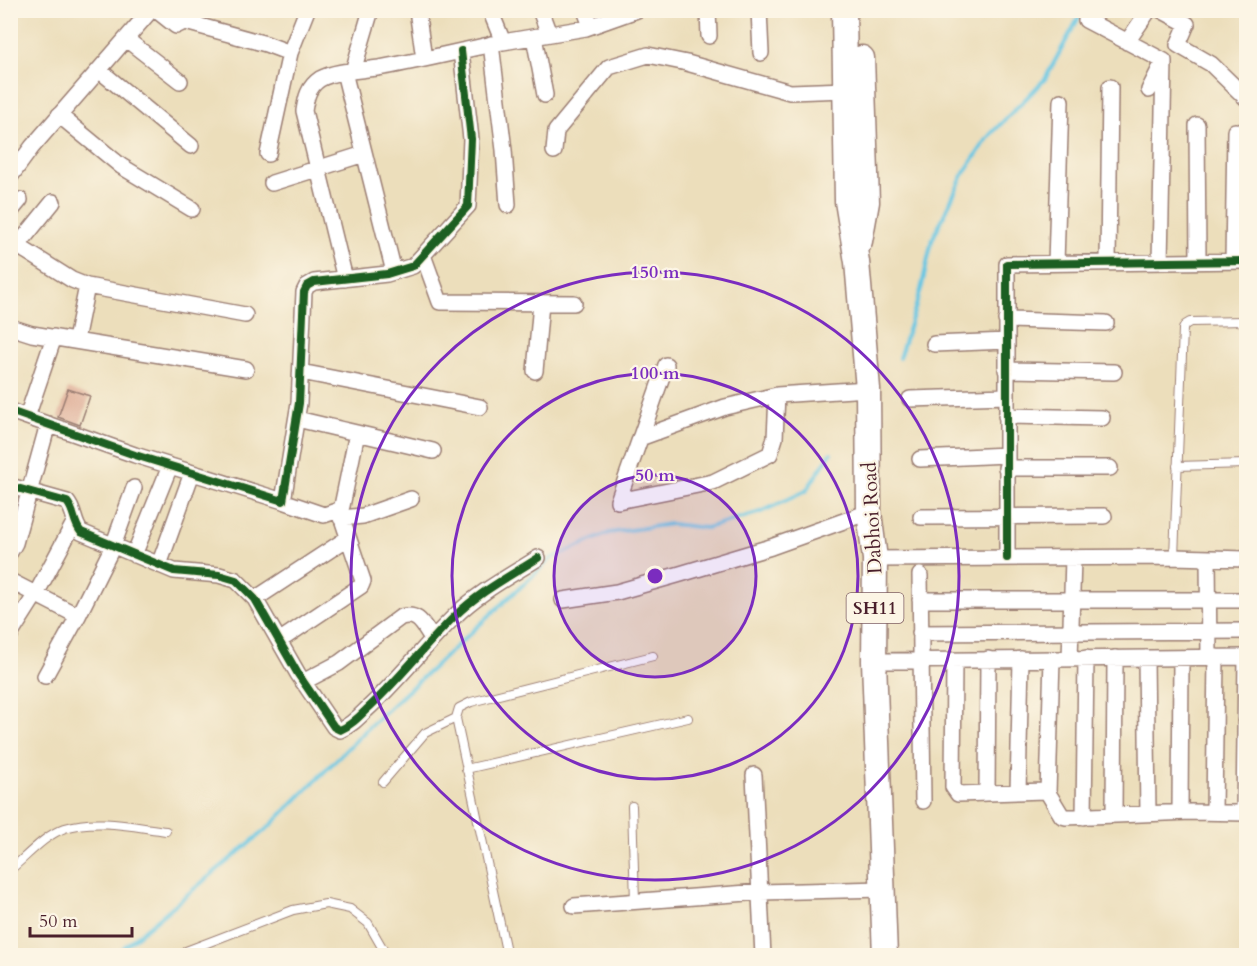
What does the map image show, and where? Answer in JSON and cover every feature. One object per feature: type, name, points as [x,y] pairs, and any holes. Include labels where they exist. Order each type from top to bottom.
[{"type":"main road","name":"Dabhoi Road","points":[[844,10],[847,201],[857,262],[868,389],[869,512],[875,559],[874,661],[885,956]]},
{"type":"main road","name":"Dabhoi Road","points":[[857,262],[867,202],[860,10]]},
{"type":"street","points":[[10,177],[32,147],[151,10]]},
{"type":"street","points":[[156,10],[176,26],[184,22],[189,23],[290,53]]},
{"type":"street","points":[[268,154],[290,53],[307,10]]},
{"type":"street","points":[[371,10],[349,72],[364,154],[394,272]]},
{"type":"street","points":[[417,10],[424,59]]},
{"type":"street","points":[[490,10],[497,43],[508,205]]},
{"type":"street","points":[[540,10],[546,95]]},
{"type":"street","points":[[585,10],[591,26]]},
{"type":"street","points":[[345,279],[304,111],[306,95],[312,86],[320,79],[349,72],[382,68],[497,43],[591,26],[637,10]]},
{"type":"street","points":[[708,10],[710,36]]},
{"type":"street","points":[[759,10],[761,53]]},
{"type":"street","points":[[1128,42],[1149,10]]},
{"type":"street","points":[[1149,90],[1164,61],[1178,45],[1191,17],[1161,10]]},
{"type":"street","points":[[1086,20],[1164,61]]},
{"type":"street","points":[[126,39],[180,81]]},
{"type":"street","points":[[1178,45],[1211,64],[1246,98]]},
{"type":"street","points":[[283,501],[297,419],[304,292],[307,286],[314,282],[394,272],[412,266],[468,206],[471,139],[461,51]]},
{"type":"street","points":[[554,151],[556,131],[609,67],[648,55],[687,63],[790,92],[846,90]]},
{"type":"street","points":[[1160,262],[1164,61]]},
{"type":"street","points":[[99,70],[191,146]]},
{"type":"street","points":[[1108,263],[1110,87]]},
{"type":"street","points":[[1056,263],[1061,101]]},
{"type":"street","points":[[59,116],[121,166],[192,209]]},
{"type":"street","points":[[1197,125],[1198,262]]},
{"type":"street","points":[[1007,558],[1006,264],[1240,261],[1236,131]]},
{"type":"street","points":[[272,183],[364,154]]},
{"type":"street","points":[[53,202],[13,247],[87,286],[245,315]]},
{"type":"street","points":[[423,255],[440,302],[574,303]]},
{"type":"street","points":[[76,340],[87,286]]},
{"type":"street","points":[[535,371],[541,303]]},
{"type":"street","points":[[1006,320],[1106,323]]},
{"type":"street","points":[[10,327],[32,334],[246,369]]},
{"type":"street","points":[[27,417],[54,337]]},
{"type":"street","points":[[934,344],[1007,341]]},
{"type":"street","points":[[666,365],[618,501],[713,482],[771,454],[775,438],[777,395]]},
{"type":"street","points":[[1006,370],[1114,372]]},
{"type":"street","points":[[301,372],[480,407]]},
{"type":"street","points":[[640,438],[725,407],[777,395],[868,389]]},
{"type":"street","points":[[910,399],[1007,396]]},
{"type":"street","points":[[10,411],[170,466],[324,515],[363,516],[411,499]]},
{"type":"street","points":[[1006,416],[1102,418]]},
{"type":"street","points":[[297,419],[433,451]]},
{"type":"street","points":[[10,552],[15,543],[48,424]]},
{"type":"street","points":[[279,641],[362,586],[363,581],[340,514],[357,434]]},
{"type":"street","points":[[920,459],[1110,468]]},
{"type":"street","points":[[134,555],[170,466]]},
{"type":"street","points":[[159,565],[192,473]]},
{"type":"street","points":[[10,486],[67,502],[72,508],[76,525],[81,532],[134,555],[174,571],[219,575],[236,580],[255,599],[303,682],[334,727],[340,730],[347,727],[379,698],[432,638],[457,614],[483,592],[538,558]]},
{"type":"street","points":[[45,676],[113,546],[135,488]]},
{"type":"street","points":[[563,600],[617,592],[677,576],[771,547],[869,512]]},
{"type":"street","points":[[921,517],[1104,516]]},
{"type":"street","points":[[10,634],[36,594],[75,521]]},
{"type":"street","points":[[255,599],[348,538]]},
{"type":"street","points":[[875,559],[1174,557],[1246,559]]},
{"type":"street","points":[[1070,659],[1073,558]]},
{"type":"street","points":[[1208,558],[1214,812]]},
{"type":"street","points":[[920,575],[923,801]]},
{"type":"street","points":[[10,581],[78,616]]},
{"type":"street","points":[[920,600],[1246,600]]},
{"type":"street","points":[[303,682],[339,663],[401,617],[410,614],[416,616],[432,638]]},
{"type":"street","points":[[920,633],[1246,631]]},
{"type":"street","points":[[1180,812],[1181,657]]},
{"type":"street","points":[[874,661],[988,659],[1246,657],[1245,813],[1180,812],[1062,816],[1048,793],[1052,659]]},
{"type":"street","points":[[1084,817],[1086,658]]},
{"type":"street","points":[[1114,815],[1115,658]]},
{"type":"street","points":[[1146,658],[1148,814]]},
{"type":"street","points":[[987,793],[988,659]]},
{"type":"street","points":[[1018,792],[1021,659]]},
{"type":"street","points":[[954,660],[953,787],[958,794],[1048,793]]},
{"type":"street","points":[[754,775],[763,956]]},
{"type":"street","points":[[574,906],[761,892],[884,889]]},
{"type":"lane","points":[[1174,557],[1183,329],[1191,322],[1246,321]]},
{"type":"lane","points":[[1177,466],[1246,464]]},
{"type":"lane","points":[[507,956],[456,718],[459,708],[471,702],[653,656]]},
{"type":"lane","points":[[383,782],[425,732],[456,718]]},
{"type":"lane","points":[[466,768],[688,718]]},
{"type":"lane","points":[[632,806],[635,901]]},
{"type":"lane","points":[[10,870],[42,842],[64,828],[90,823],[166,831]]},
{"type":"lane","points":[[186,951],[293,910],[326,904],[350,909],[368,922],[387,956]]},
{"type":"building","points":[[68,389],[90,396],[80,425],[58,417]]},
{"type":"waterway","points":[[899,358],[921,290],[932,240],[964,173],[990,135],[1045,79],[1083,10]]},
{"type":"waterway","points":[[113,956],[269,827],[372,724],[552,558],[609,533],[671,524],[706,528],[761,512],[806,491],[831,453]]},
{"type":"cycle path","points":[[10,411],[135,455],[283,501],[299,403],[304,292],[307,286],[314,282],[387,274],[413,266],[468,206],[471,139],[461,51]]},
{"type":"cycle path","points":[[1007,558],[1007,264],[1246,261]]},
{"type":"cycle path","points":[[10,486],[67,502],[81,532],[174,571],[219,575],[236,580],[255,599],[298,674],[334,727],[340,730],[354,722],[378,699],[464,607],[538,558]]}]
